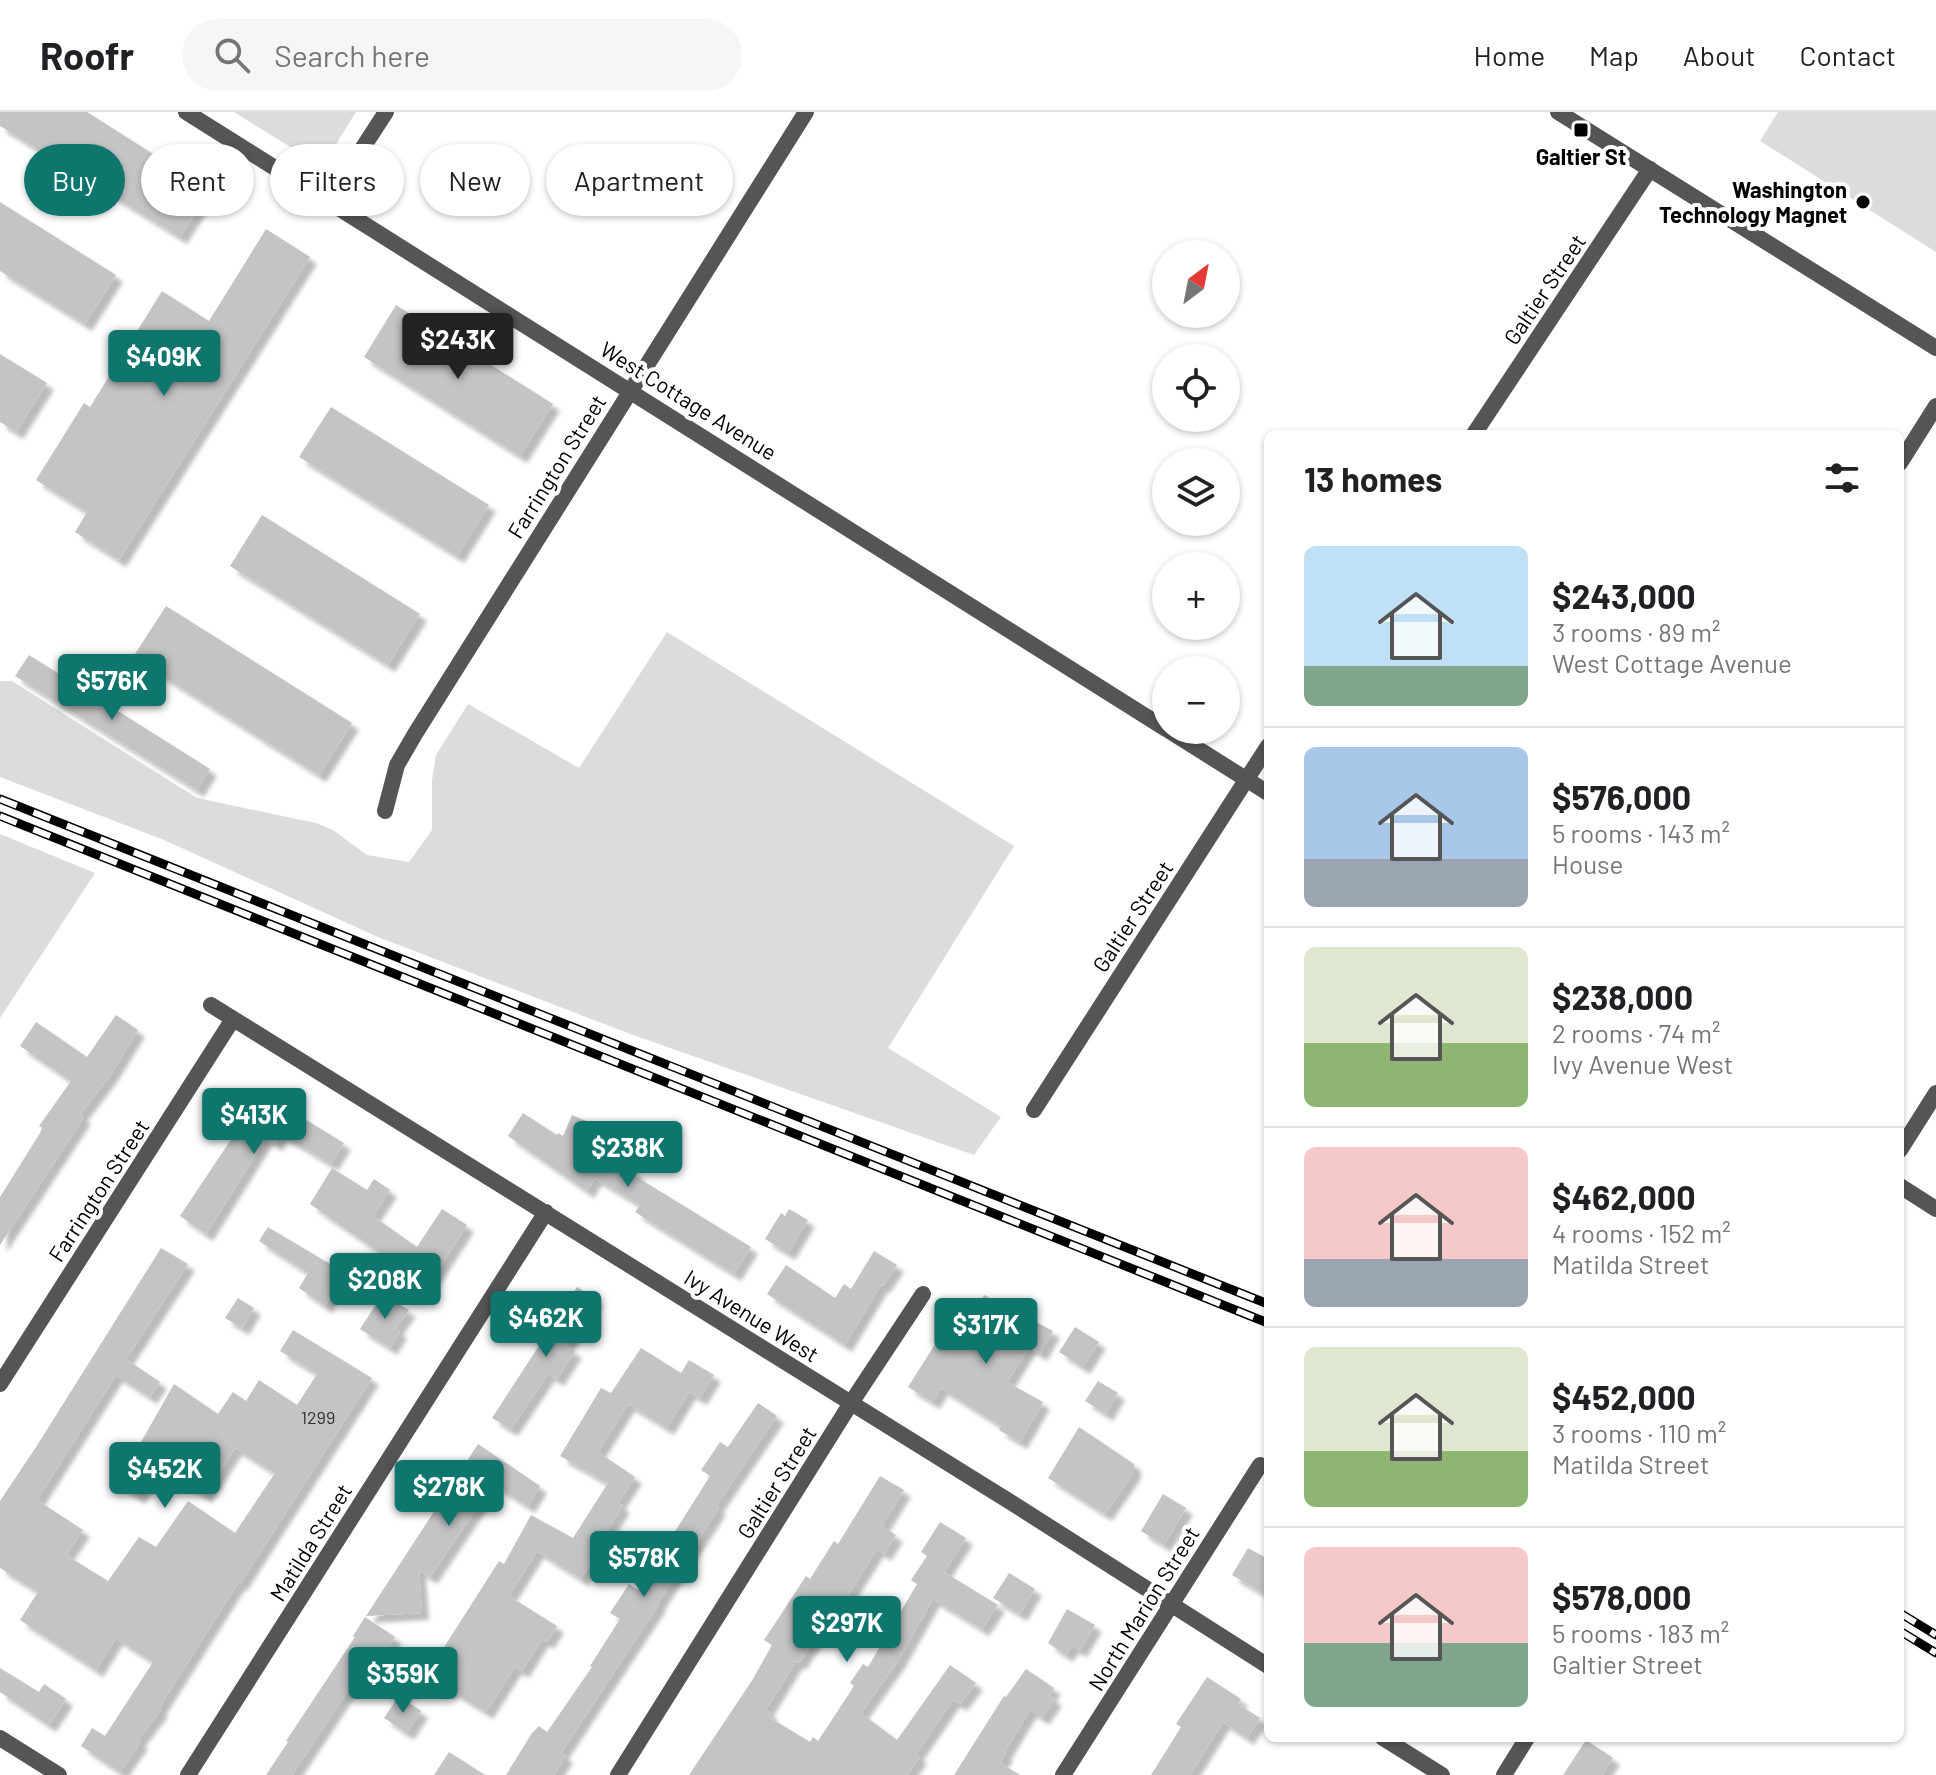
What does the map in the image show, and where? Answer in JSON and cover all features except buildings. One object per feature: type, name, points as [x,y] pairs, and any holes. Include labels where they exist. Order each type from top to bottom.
[{"type":"street","name":"West Cottage Avenue","points":[[186,112],[270,164]]},
{"type":"street","points":[[365,144],[386,112]]},
{"type":"street","name":"Farrington Street","points":[[385,811],[397,765],[403,754],[806,112]]},
{"type":"street","points":[[1558,112],[1936,348]]},
{"type":"street","name":"Galtier Street","points":[[1477,430],[1650,169]]},
{"type":"street","name":"West Cottage Avenue","points":[[354,216],[1152,720]]},
{"type":"street","points":[[1904,457],[1936,406]]},
{"type":"street","name":"West Cottage Avenue","points":[[1191,744],[1264,790]]},
{"type":"street","name":"Galtier Street","points":[[1034,1110],[1264,752]]},
{"type":"street","name":"Ivy Avenue West","points":[[211,1005],[1264,1664]]},
{"type":"street","name":"Farrington Street","points":[[0,1384],[233,1019]]},
{"type":"street","points":[[1904,1144],[1936,1093]]},
{"type":"street","points":[[1904,1189],[1936,1209]]},
{"type":"street","name":"Matilda Street","points":[[188,1775],[546,1212]]},
{"type":"street","name":"Galtier Street","points":[[618,1775],[851,1403],[923,1294]]},
{"type":"street","name":"North Marion Street","points":[[1063,1775],[1260,1465]]},
{"type":"street","points":[[0,1738],[59,1775]]},
{"type":"street","points":[[1389,1742],[1442,1775]]},
{"type":"street","points":[[1504,1775],[1525,1742]]},
{"type":"shaded area","points":[[234,112],[356,112],[336,144],[285,144]]},
{"type":"shaded area","points":[[1778,112],[1936,112],[1936,252],[1760,141]]},
{"type":"shaded area","points":[[667,632],[1014,846],[888,1048],[1001,1117],[974,1155],[633,1035],[378,937],[164,840],[0,777],[0,681],[12,681],[197,798],[316,823],[333,830],[367,855],[409,862],[432,830],[432,780],[436,755],[468,704],[579,768]]},
{"type":"shaded area","points":[[0,834],[95,873],[0,1018]]},
{"type":"railway","points":[[0,799],[1264,1302]]},
{"type":"railway","points":[[0,816],[1264,1321]]},
{"type":"railway","points":[[1904,1615],[1936,1635]]},
{"type":"railway","points":[[1904,1633],[1936,1653]]},
{"type":"place","name":"Galtier St","points":[[1581,130]]},
{"type":"place","name":"Washington Technology Magnet","points":[[1863,202]]}]
